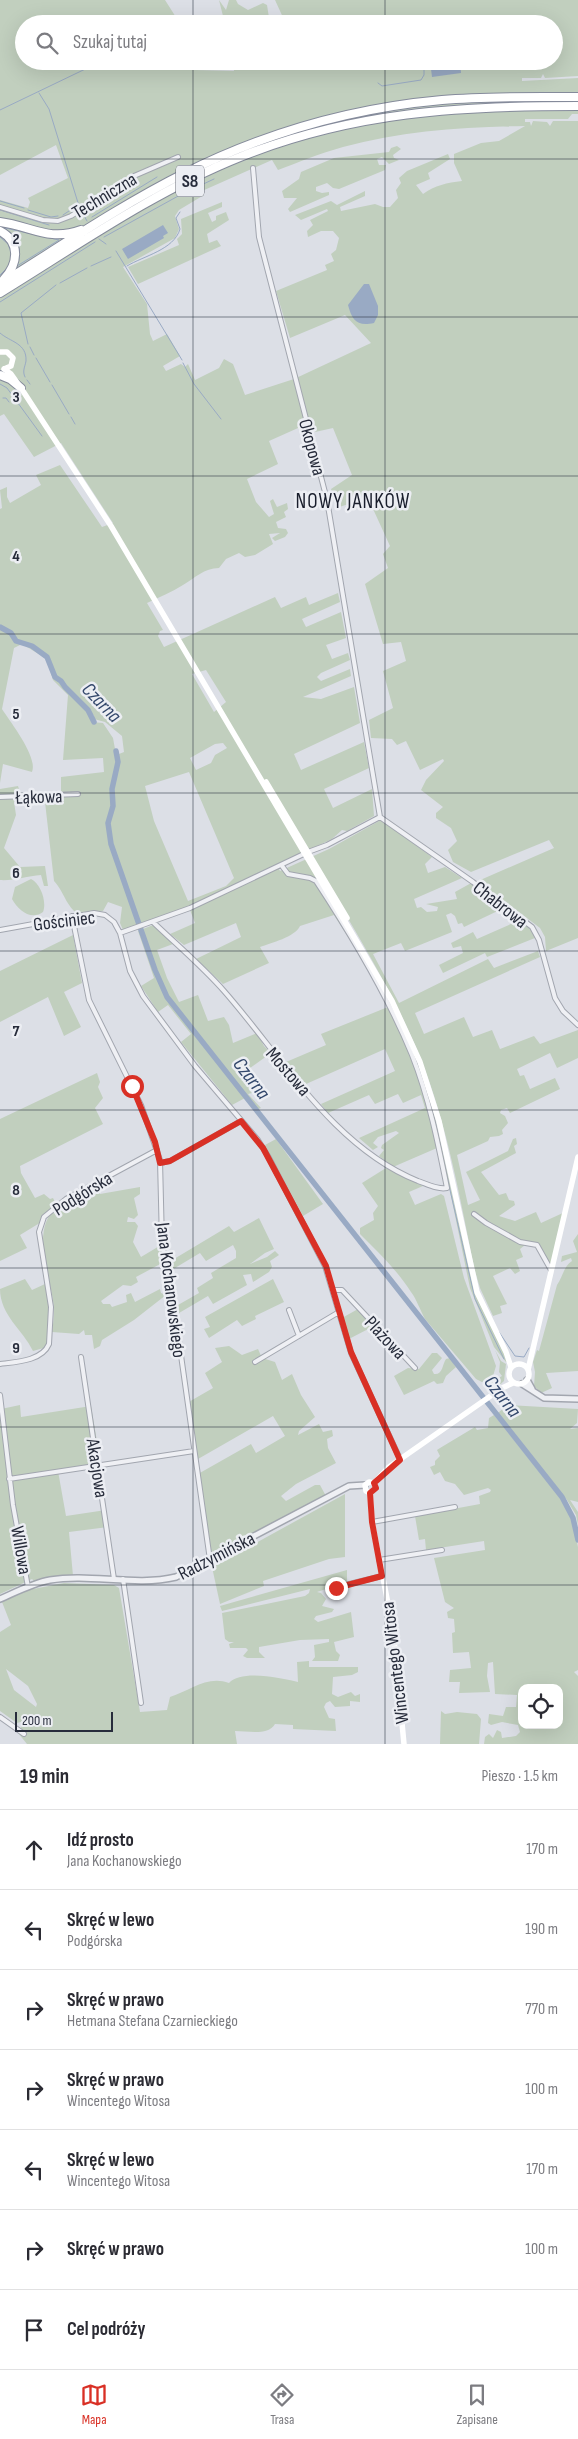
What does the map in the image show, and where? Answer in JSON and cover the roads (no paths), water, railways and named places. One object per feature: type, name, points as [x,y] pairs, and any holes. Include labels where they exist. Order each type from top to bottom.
[{"type":"highway","name":"S8","points":[[0,283],[107,217],[177,177],[238,149],[307,126],[359,113],[442,100],[578,97]]},
{"type":"highway","name":"S8","points":[[0,293],[167,192],[212,170],[285,142],[360,122],[444,109],[578,106]]},
{"type":"highway","points":[[0,222],[44,234],[59,236],[79,230],[107,217]]},
{"type":"highway","points":[[0,231],[12,240],[16,256],[11,270],[0,283]]},
{"type":"highway","points":[[1,370],[21,388]]},
{"type":"main road","points":[[1,351],[11,354],[12,363],[21,388],[111,526],[259,774],[276,798],[306,854],[392,1001],[426,1080],[446,1148],[474,1283],[486,1314],[506,1352],[511,1368],[509,1378],[502,1388]]},
{"type":"main road","points":[[1,370],[9,368],[12,363]]},
{"type":"main road","points":[[374,1483],[400,1460],[502,1388],[513,1383],[522,1384],[527,1380],[531,1352],[578,1157]]},
{"type":"main road","points":[[506,1352],[528,1370]]},
{"type":"main road","points":[[511,1368],[526,1361],[531,1352]]},
{"type":"main road","points":[[509,1378],[513,1383]]},
{"type":"main road","points":[[368,1482],[374,1483],[376,1488],[370,1493],[366,1490],[365,1485],[368,1482]]},
{"type":"main road","name":"Wincentego Witosa","points":[[370,1493],[372,1522],[393,1629],[404,1744]]},
{"type":"street","name":"Techniczna","points":[[0,206],[43,220],[62,220],[134,176],[178,156]]},
{"type":"street","name":"Okopowa","points":[[252,168],[259,237],[327,500],[380,817]]},
{"type":"street","name":"Łąkowa","points":[[0,797],[78,794]]},
{"type":"street","points":[[380,817],[320,848],[190,908],[120,933],[130,971],[142,996],[195,1066],[268,1156],[326,1266],[351,1352],[400,1460]]},
{"type":"street","name":"Chabrowa","points":[[380,817],[473,882],[532,927],[539,940],[555,998],[563,1011],[578,1025]]},
{"type":"street","name":"Mostowa","points":[[154,922],[220,986],[283,1066],[352,1141],[392,1170],[427,1184],[448,1188],[428,1104],[412,1056],[392,1011],[357,947],[316,881],[288,874],[282,866]]},
{"type":"street","name":"Gościniec","points":[[0,930],[94,913],[105,915],[114,922],[120,933]]},
{"type":"street","name":"Jana Kochanowskiego","points":[[72,916],[89,1000],[141,1105],[160,1163],[162,1243],[175,1313],[210,1560]]},
{"type":"street","points":[[160,1163],[170,1161],[241,1121]]},
{"type":"street","name":"Podgórska","points":[[0,1364],[28,1360],[48,1347],[52,1312],[39,1232],[44,1217],[66,1199],[157,1150]]},
{"type":"street","points":[[474,1214],[520,1242],[537,1245],[551,1270]]},
{"type":"street","name":"Plażowa","points":[[334,1290],[342,1290],[415,1368]]},
{"type":"street","points":[[289,1310],[299,1336]]},
{"type":"street","points":[[255,1362],[339,1312]]},
{"type":"street","name":"Akacjowa","points":[[81,1357],[114,1579]]},
{"type":"street","points":[[527,1380],[533,1392]]},
{"type":"street","points":[[522,1384],[544,1398],[578,1400]]},
{"type":"street","name":"Willowa","points":[[0,1394],[9,1479],[28,1587]]},
{"type":"street","points":[[9,1479],[194,1451]]},
{"type":"street","name":"Radzymińska","points":[[0,1599],[28,1587],[56,1579],[171,1578],[210,1560],[349,1486],[365,1485]]},
{"type":"street","points":[[372,1522],[454,1507]]},
{"type":"street","points":[[379,1560],[442,1550]]},
{"type":"street","points":[[329,1589],[382,1576]]},
{"type":"street","points":[[123,1579],[141,1703]]},
{"type":"street","points":[[0,1717],[24,1734]]},
{"type":"water","points":[[431,70],[461,70],[461,73],[432,77]]},
{"type":"water","points":[[163,225],[168,233],[163,236],[164,238],[128,259],[122,249]]},
{"type":"water","points":[[364,284],[369,284],[378,306],[378,315],[374,323],[363,324],[356,321],[351,315],[348,305]]},
{"type":"waterway","points":[[0,110],[83,70]]},
{"type":"waterway","points":[[378,83],[382,86],[421,80],[424,70]]},
{"type":"waterway","points":[[39,93],[49,109],[79,206]]},
{"type":"waterway","points":[[92,217],[157,177]]},
{"type":"waterway","points":[[104,237],[180,195],[214,179]]},
{"type":"waterway","points":[[0,201],[24,208]]},
{"type":"waterway","points":[[63,215],[78,205]]},
{"type":"waterway","points":[[0,210],[49,225]]},
{"type":"waterway","points":[[28,210],[51,217],[58,216]]},
{"type":"waterway","points":[[82,212],[87,221]]},
{"type":"waterway","points":[[127,266],[157,252],[177,236],[180,229],[176,218],[180,212]]},
{"type":"waterway","points":[[5,228],[59,240],[17,266],[19,247],[5,228]]},
{"type":"waterway","points":[[0,237],[8,244],[12,255]]},
{"type":"waterway","points":[[99,239],[106,244]]},
{"type":"waterway","points":[[0,302],[95,242]]},
{"type":"waterway","points":[[116,251],[182,360]]},
{"type":"waterway","points":[[91,266],[111,257]]},
{"type":"waterway","points":[[0,275],[7,268]]},
{"type":"waterway","points":[[60,283],[87,268]]},
{"type":"waterway","points":[[28,344],[21,313],[56,285]]},
{"type":"waterway","points":[[0,333],[24,350],[26,355],[25,377]]},
{"type":"waterway","points":[[30,347],[34,355]]},
{"type":"waterway","points":[[36,358],[50,382]]},
{"type":"waterway","points":[[183,363],[194,384],[221,419]]},
{"type":"waterway","points":[[27,380],[30,384]]},
{"type":"waterway","points":[[0,384],[7,388],[42,436]]},
{"type":"waterway","points":[[52,385],[69,414]]},
{"type":"waterway","points":[[3,398],[6,398],[9,402]]},
{"type":"waterway","points":[[71,417],[75,424]]},
{"type":"waterway","name":"Czarna","points":[[0,627],[11,633],[16,641],[32,646],[47,657],[55,677],[88,710],[94,722]]},
{"type":"waterway","name":"Czarna","points":[[116,751],[118,762],[112,789],[113,806],[108,823],[111,844],[155,970],[167,997],[562,1497],[573,1518],[578,1540]]},
{"type":"waterway","points":[[431,1107],[475,1299],[504,1359]]},
{"type":"waterway","points":[[499,1332],[515,1356],[524,1357],[529,1348]]},
{"type":"district","name":"NOWY JANKÓW","points":[[353,501]]}]
